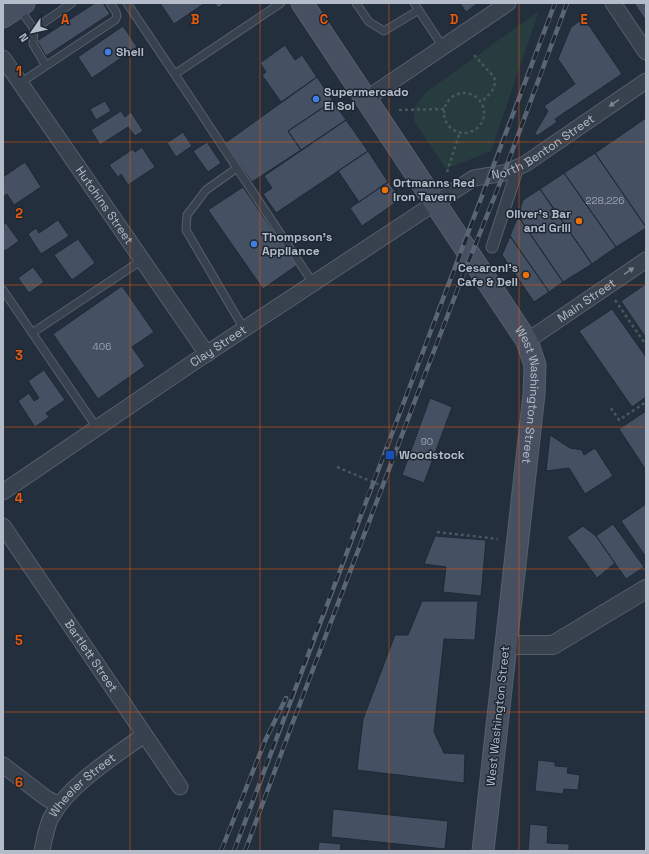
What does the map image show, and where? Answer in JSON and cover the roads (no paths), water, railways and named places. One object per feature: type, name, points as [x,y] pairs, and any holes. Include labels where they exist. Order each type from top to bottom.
[{"type":"main road","name":"West Washington Street","points":[[302,3],[527,341],[535,365],[534,394],[483,851]]},
{"type":"street","points":[[366,99],[508,3]]},
{"type":"street","points":[[613,3],[646,52]]},
{"type":"street","name":"Hutchins Street","points":[[3,58],[207,354]]},
{"type":"street","name":"North Benton Street","points":[[435,203],[474,178],[504,173],[525,164],[644,86]]},
{"type":"street","points":[[492,247],[518,167]]},
{"type":"street","name":"Clay Street","points":[[3,492],[244,329],[435,203]]},
{"type":"street","name":"Main Street","points":[[527,341],[646,260]]},
{"type":"street","name":"Bartlett Street","points":[[3,526],[180,786]]},
{"type":"street","points":[[506,644],[554,645],[646,589]]},
{"type":"street","name":"Wheeler Street","points":[[42,851],[51,817],[59,806],[76,787],[100,766],[144,735]]},
{"type":"street","points":[[3,765],[46,798],[59,806]]},
{"type":"lane","points":[[34,29],[72,3]]},
{"type":"lane","points":[[20,83],[115,20],[117,16],[116,12],[110,3]]},
{"type":"lane","points":[[127,3],[313,283]]},
{"type":"lane","points":[[175,74],[281,3]]},
{"type":"lane","points":[[356,3],[369,22],[384,30],[418,10]]},
{"type":"lane","points":[[414,3],[444,47]]},
{"type":"lane","points":[[15,9],[34,29],[33,44],[46,66]]},
{"type":"lane","points":[[237,168],[206,190],[187,215],[186,230],[244,329]]},
{"type":"lane","points":[[32,333],[142,260]]},
{"type":"lane","points":[[3,290],[97,428]]},
{"type":"railway","points":[[234,851],[555,3]]},
{"type":"railway","points":[[245,851],[416,398],[504,173],[567,3]]},
{"type":"railway","points":[[221,851],[265,741],[286,698]]},
{"type":"place","name":"Shell","points":[[108,52]]},
{"type":"place","name":"Supermercado El Sol","points":[[316,99]]},
{"type":"place","name":"Ortmanns Red Iron Tavern","points":[[385,190]]},
{"type":"place","name":"Oliver's Bar and Grill","points":[[579,221]]},
{"type":"place","name":"Thompson's Appliance","points":[[254,244]]},
{"type":"place","name":"Cesaroni's Cafe & Deli","points":[[526,275]]},
{"type":"place","name":"Woodstock","points":[[390,455]]}]
